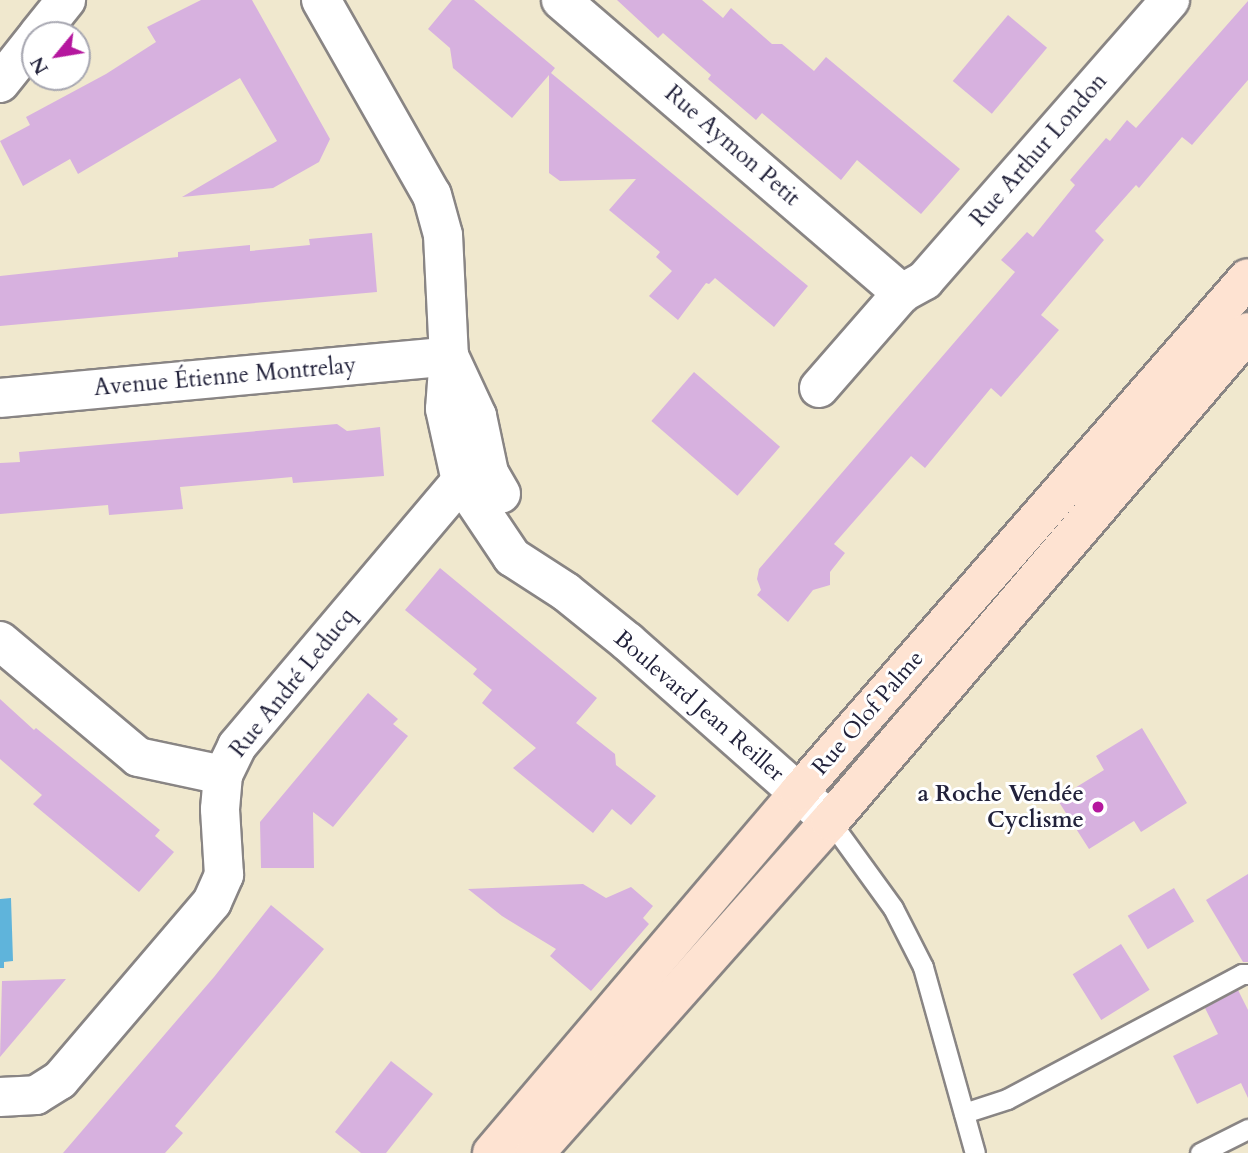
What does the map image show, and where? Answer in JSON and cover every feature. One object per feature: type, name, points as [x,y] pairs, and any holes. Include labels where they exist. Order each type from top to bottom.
[{"type":"main road","name":"Rue Olof Palme","points":[[492,1153],[799,792],[1248,278]]},
{"type":"main road","name":"Rue Olof Palme","points":[[535,1153],[830,821],[1248,332]]},
{"type":"street","points":[[49,21],[66,0]]},
{"type":"street","name":"Rue Aymon Petit","points":[[561,0],[902,293]]},
{"type":"street","name":"Rue Arthur London","points":[[819,388],[902,293],[925,280],[1170,0]]},
{"type":"street","name":"Boulevard Jean Reiller","points":[[326,2],[432,195],[443,235],[449,356],[445,409],[512,557],[566,592],[830,821]]},
{"type":"street","points":[[0,83],[21,57]]},
{"type":"street","name":"Avenue Étienne Montrelay","points":[[0,398],[449,356]]},
{"type":"street","name":"Rue André Leducq","points":[[0,1097],[36,1095],[60,1080],[212,902],[224,875],[220,808],[223,775],[237,746],[475,477]]},
{"type":"street","points":[[0,641],[138,757],[223,775]]},
{"type":"lane","points":[[830,821],[893,908],[923,967],[975,1153]]},
{"type":"lane","points":[[964,1113],[1007,1099],[1242,974],[1248,974]]},
{"type":"lane","points":[[1200,1153],[1248,1129]]},
{"type":"water","points":[[11,898],[13,961],[4,962],[4,968],[0,968],[0,899]]},
{"type":"building","points":[[201,0],[252,0],[330,139],[319,162],[273,188],[182,197],[277,141],[240,78],[78,174],[70,159],[23,186],[0,141],[30,125],[26,117],[74,91],[91,91],[91,82],[156,42],[147,27]]},
{"type":"building","points":[[452,0],[474,0],[555,68],[551,73],[808,286],[774,327],[715,278],[709,284],[706,283],[678,320],[649,296],[672,271],[656,257],[660,252],[609,210],[636,179],[560,181],[549,173],[549,75],[512,118],[453,68],[450,48],[428,29]]},
{"type":"building","points":[[617,0],[702,0],[723,18],[731,8],[772,44],[782,44],[814,71],[826,57],[960,169],[921,214],[857,160],[841,180],[762,113],[756,120],[708,79],[711,75],[663,33],[658,38]]},
{"type":"building","points":[[1248,1],[1248,80],[1192,145],[1182,137],[1139,188],[1136,185],[1095,231],[1104,240],[1041,315],[1059,330],[1001,397],[991,388],[925,468],[911,456],[834,544],[845,553],[830,572],[830,585],[813,590],[788,622],[757,595],[761,590],[757,579],[759,569],[1015,272],[1001,260],[1027,232],[1033,237],[1075,185],[1070,180],[1106,138],[1110,141],[1127,120],[1136,128]]},
{"type":"building","points":[[1008,15],[1047,48],[992,114],[953,81]]},
{"type":"building","points":[[372,233],[377,292],[0,326],[0,276],[178,257],[178,252],[250,245],[250,251],[310,245],[309,239]]},
{"type":"building","points":[[694,372],[780,447],[737,496],[651,421]]},
{"type":"building","points":[[337,424],[347,431],[380,427],[384,476],[293,483],[292,477],[180,487],[183,509],[109,515],[108,505],[0,514],[0,463],[20,462],[19,452]]},
{"type":"building","points":[[440,568],[597,698],[576,723],[615,754],[616,765],[656,796],[631,825],[612,809],[593,833],[513,768],[536,748],[482,703],[492,690],[473,674],[477,669],[405,610]]},
{"type":"building","points":[[368,693],[398,719],[393,724],[408,736],[333,827],[313,812],[314,868],[261,868],[260,822]]},
{"type":"building","points":[[0,699],[34,730],[36,728],[160,830],[155,836],[174,852],[139,892],[33,804],[42,795],[0,759]]},
{"type":"building","points":[[1142,728],[1187,803],[1141,832],[1134,821],[1089,849],[1057,799],[1104,770],[1096,756]]},
{"type":"building","points":[[1248,874],[1248,962],[1243,962],[1206,900]]},
{"type":"building","points":[[583,884],[606,898],[631,887],[653,906],[643,918],[649,924],[591,991],[550,956],[556,949],[502,916],[468,889]]},
{"type":"building","points":[[1174,888],[1194,921],[1148,949],[1128,916]]},
{"type":"building","points":[[271,905],[324,949],[175,1126],[183,1133],[165,1153],[63,1153],[214,977]]},
{"type":"building","points":[[1121,944],[1150,990],[1101,1020],[1073,974]]},
{"type":"building","points":[[66,979],[0,1057],[2,981]]},
{"type":"building","points":[[1238,990],[1248,1010],[1248,1098],[1241,1083],[1197,1104],[1173,1056],[1218,1034],[1205,1008]]},
{"type":"building","points":[[391,1061],[433,1094],[386,1153],[361,1153],[335,1132]]},
{"type":"place","name":"a Roche Vendée Cyclisme","points":[[1098,807]]}]
